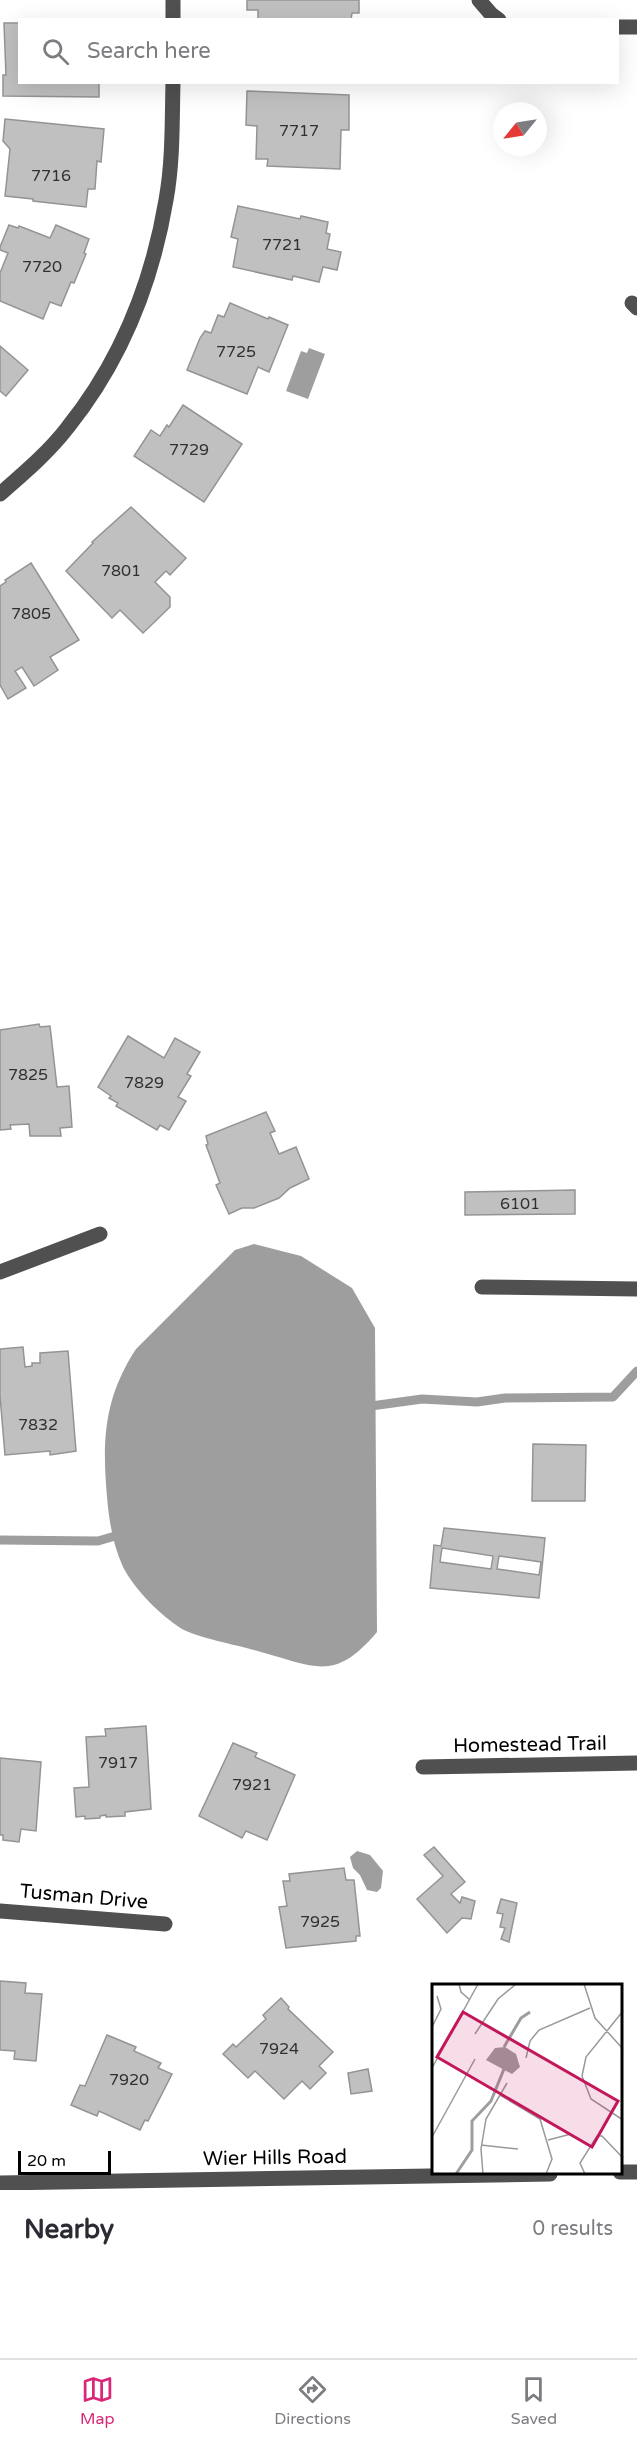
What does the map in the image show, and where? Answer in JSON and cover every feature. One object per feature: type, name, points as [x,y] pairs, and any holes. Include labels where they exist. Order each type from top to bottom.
[{"type":"street","points":[[172,0],[173,18]]},
{"type":"street","points":[[479,0],[496,18]]},
{"type":"street","points":[[619,27],[637,27]]},
{"type":"street","points":[[0,494],[67,429],[104,376],[130,326],[153,257],[166,200],[172,141],[172,84]]},
{"type":"street","points":[[0,1272],[100,1234]]},
{"type":"street","points":[[482,1287],[637,1289]]},
{"type":"street","name":"Homestead Trail","points":[[423,1767],[637,1763]]},
{"type":"street","name":"Tusman Drive","points":[[0,1911],[165,1924]]},
{"type":"street","name":"Wier Hills Road","points":[[0,2183],[489,2175]]},
{"type":"shaded area","points":[[309,348],[325,354],[308,399],[286,391],[301,351],[307,353]]},
{"type":"shaded area","points":[[254,1244],[301,1256],[352,1288],[375,1328],[377,1632],[362,1648],[336,1664],[324,1666],[296,1662],[209,1639],[182,1629],[157,1609],[134,1584],[123,1567],[112,1533],[105,1476],[106,1438],[111,1402],[125,1367],[136,1349],[235,1250]]},
{"type":"shaded area","points":[[357,1851],[370,1855],[383,1871],[381,1888],[377,1892],[367,1890],[360,1875],[353,1868],[350,1857]]},
{"type":"building","points":[[247,0],[359,0],[359,13],[352,13],[351,18],[258,18],[258,10],[247,10]]},
{"type":"building","points":[[4,23],[18,23],[18,84],[99,84],[99,97],[3,96],[3,75],[6,75]]},
{"type":"building","points":[[247,91],[349,95],[349,130],[341,130],[340,169],[267,166],[268,159],[256,159],[257,126],[246,125]]},
{"type":"building","points":[[5,119],[104,129],[101,162],[97,161],[95,189],[88,189],[86,207],[5,196],[10,149],[3,141]]},
{"type":"building","points":[[238,206],[300,219],[301,216],[328,222],[326,233],[330,234],[327,249],[341,252],[337,270],[323,267],[319,282],[293,276],[292,280],[233,267],[238,239],[231,237]]},
{"type":"building","points":[[9,225],[18,228],[19,226],[50,238],[56,225],[89,239],[84,253],[86,254],[74,283],[71,282],[61,306],[50,302],[43,319],[0,301],[0,273],[8,253],[0,250],[0,247]]},
{"type":"building","points":[[230,303],[288,325],[269,372],[258,367],[247,394],[187,370],[200,338],[205,331],[211,333],[218,315],[224,317]]},
{"type":"building","points":[[0,346],[28,370],[6,396],[0,391]]},
{"type":"building","points":[[183,405],[242,444],[204,502],[134,456],[151,430],[160,436],[167,425],[169,427]]},
{"type":"building","points":[[131,507],[186,558],[170,575],[166,571],[155,582],[170,597],[170,607],[143,633],[120,610],[112,618],[66,571],[92,542]]},
{"type":"building","points":[[31,563],[79,640],[50,657],[58,670],[34,686],[22,667],[15,671],[26,688],[8,699],[0,685],[0,586],[6,582],[5,580]]},
{"type":"building","points":[[39,1024],[40,1027],[50,1026],[57,1087],[69,1086],[72,1127],[60,1128],[61,1136],[30,1136],[29,1124],[10,1125],[11,1129],[0,1130],[0,1030]]},
{"type":"building","points":[[128,1036],[164,1058],[175,1038],[200,1052],[187,1074],[191,1076],[178,1097],[186,1101],[169,1130],[160,1125],[157,1130],[116,1106],[118,1103],[98,1087]]},
{"type":"building","points":[[266,1112],[275,1131],[270,1133],[279,1154],[296,1147],[309,1179],[290,1188],[279,1198],[254,1208],[242,1208],[229,1214],[216,1185],[220,1183],[206,1145],[208,1144],[206,1136]]},
{"type":"building","points":[[575,1190],[575,1214],[465,1215],[465,1192]]},
{"type":"building","points":[[23,1347],[25,1367],[32,1366],[32,1363],[40,1363],[40,1353],[68,1351],[76,1451],[50,1455],[50,1451],[5,1455],[0,1396],[0,1349]]},
{"type":"building","points":[[533,1444],[586,1445],[585,1501],[532,1501]]},
{"type":"building","points":[[444,1528],[545,1538],[539,1598],[430,1588],[434,1545],[441,1546]],"holes":[[[442,1548],[493,1556],[491,1569],[440,1562]],[[499,1556],[541,1562],[539,1575],[497,1569]]]},
{"type":"building","points":[[146,1726],[151,1809],[125,1812],[125,1816],[106,1817],[106,1815],[100,1818],[85,1819],[85,1816],[76,1817],[74,1788],[89,1787],[86,1737],[106,1736],[105,1729]]},
{"type":"building","points":[[233,1743],[257,1753],[255,1757],[295,1775],[267,1840],[246,1831],[242,1838],[199,1816]]},
{"type":"building","points":[[0,1758],[41,1762],[36,1831],[21,1829],[19,1842],[3,1840],[3,1835],[0,1835]]},
{"type":"building","points":[[434,1847],[465,1882],[451,1894],[460,1903],[462,1897],[475,1901],[471,1919],[462,1918],[447,1933],[417,1899],[443,1876],[424,1855]]},
{"type":"building","points":[[344,1868],[346,1880],[354,1880],[360,1936],[356,1936],[356,1941],[286,1948],[279,1907],[287,1906],[283,1881],[290,1881],[289,1874]]},
{"type":"building","points":[[501,1899],[517,1903],[509,1942],[501,1939],[505,1928],[500,1927],[503,1914],[497,1913]]},
{"type":"building","points":[[0,1981],[26,1983],[25,1993],[42,1994],[36,2061],[14,2059],[15,2051],[0,2050]]},
{"type":"building","points":[[281,1998],[289,2007],[288,2009],[333,2052],[319,2066],[326,2073],[310,2089],[302,2081],[284,2099],[255,2071],[248,2078],[223,2054],[233,2044],[236,2047],[266,2019],[263,2015]]},
{"type":"building","points":[[107,2035],[136,2047],[134,2051],[161,2063],[158,2068],[172,2074],[148,2121],[145,2120],[140,2130],[99,2111],[97,2116],[71,2105],[80,2085],[85,2086]]},
{"type":"building","points":[[368,2069],[372,2091],[351,2094],[348,2073]]},
{"type":"waterway","points":[[364,1407],[422,1399],[477,1402],[505,1398],[613,1397],[637,1371]]},
{"type":"waterway","points":[[0,1540],[98,1541],[122,1534]]}]
